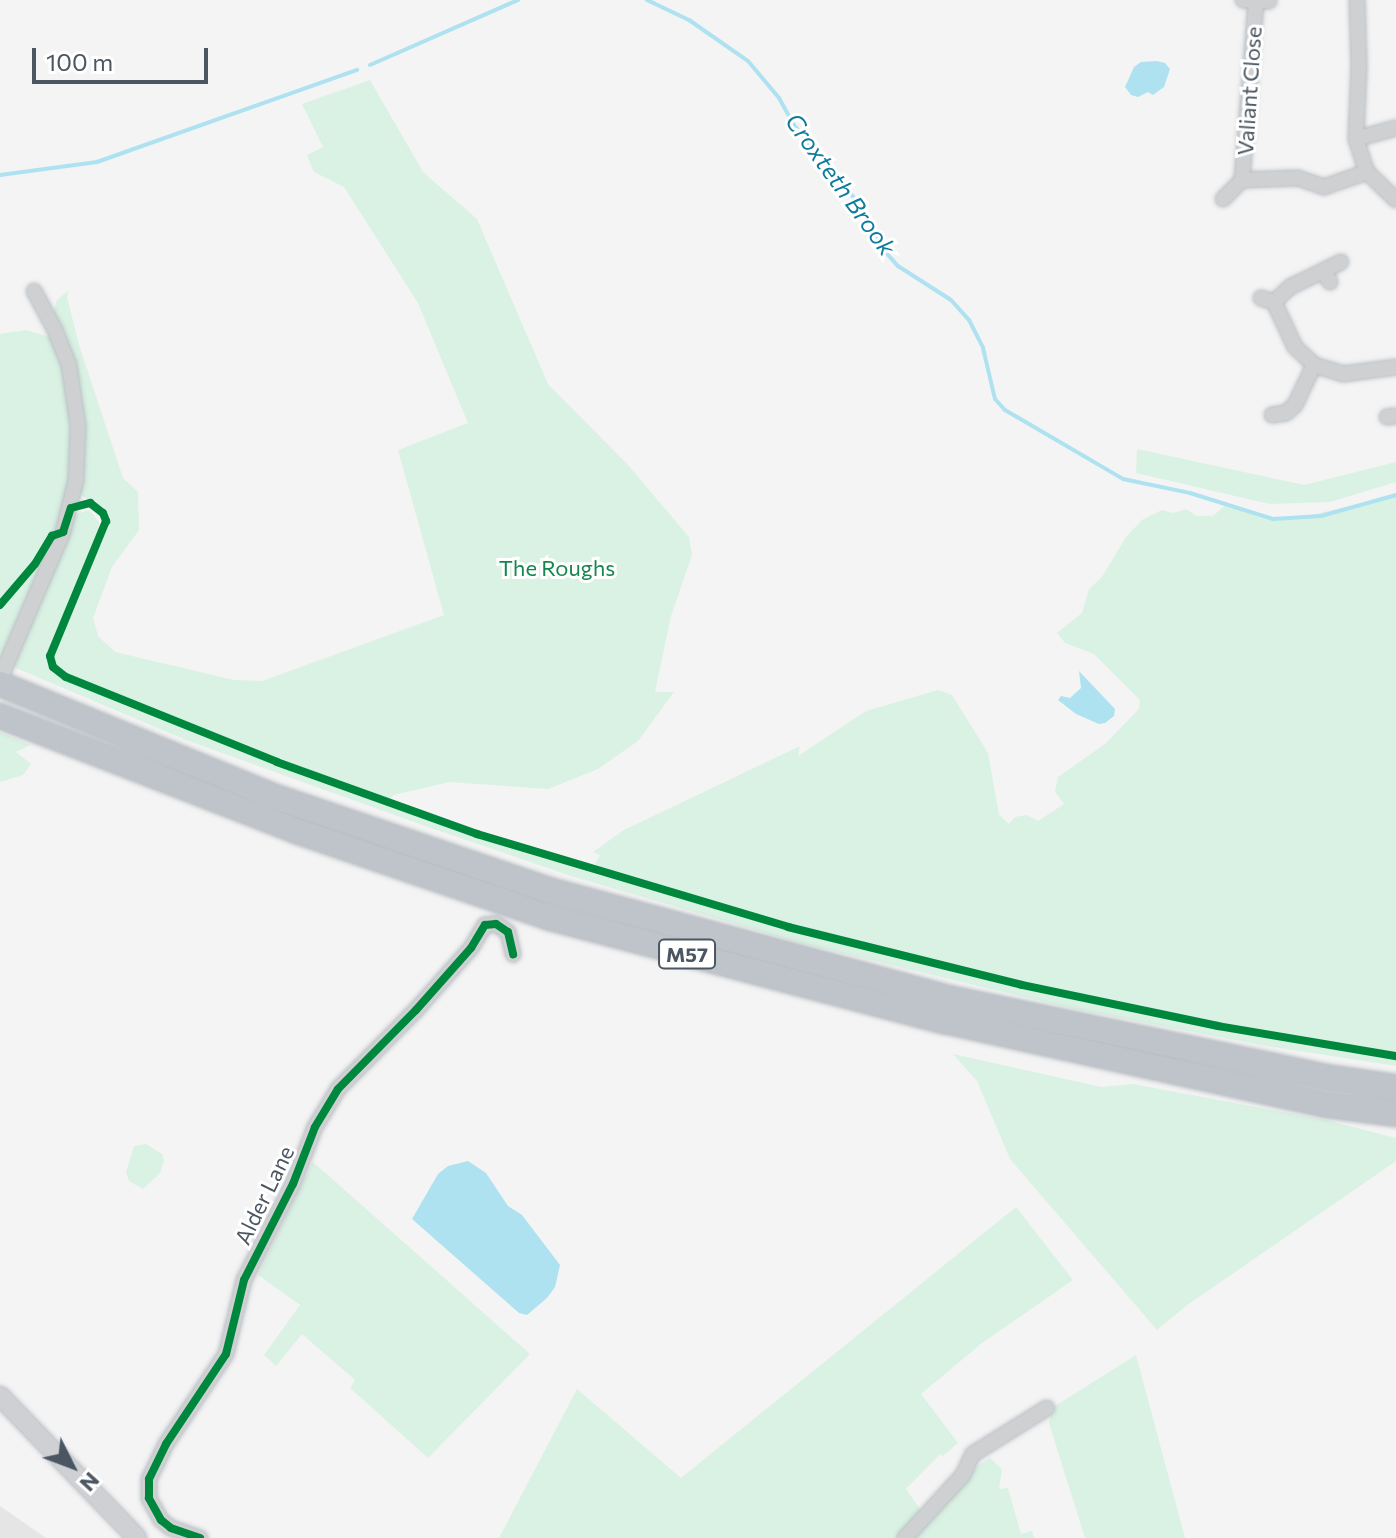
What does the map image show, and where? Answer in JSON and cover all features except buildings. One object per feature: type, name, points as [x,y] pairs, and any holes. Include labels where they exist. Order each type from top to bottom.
[{"type":"highway","name":"M57","points":[[0,682],[270,795],[549,890],[949,998],[1333,1078],[1396,1087]]},
{"type":"highway","name":"M57","points":[[0,716],[296,831],[550,918],[944,1021],[1326,1105],[1396,1114]]},
{"type":"main road","points":[[0,1396],[137,1538]]},
{"type":"street","points":[[1357,0],[1359,66],[1356,139],[1367,172],[1396,200]]},
{"type":"street","name":"Valiant Close","points":[[1223,199],[1242,180],[1256,1]]},
{"type":"street","points":[[1356,139],[1396,128]]},
{"type":"street","name":"Valiant Close","points":[[1242,180],[1298,178],[1324,187],[1367,172]]},
{"type":"street","points":[[1341,262],[1326,276],[1290,287],[1268,300],[1295,347],[1314,365],[1343,374],[1396,367]]},
{"type":"street","points":[[0,682],[63,532],[76,480],[78,426],[69,365],[34,291]]},
{"type":"street","points":[[1283,417],[1299,399],[1314,365]]},
{"type":"street","name":"Alder Lane","points":[[200,1538],[171,1528],[161,1520],[149,1498],[149,1479],[166,1444],[226,1354],[244,1280],[293,1184],[315,1127],[338,1089],[416,1010],[471,948],[485,925],[496,924],[508,932],[513,954]]},
{"type":"street","points":[[905,1538],[963,1475],[973,1454],[1047,1408]]},
{"type":"shaded area","points":[[0,1506],[46,1538],[0,1538]]},
{"type":"green space","name":"The Roughs","points":[[370,80],[423,172],[477,219],[548,384],[628,465],[689,537],[692,555],[671,616],[655,692],[674,692],[638,741],[598,769],[548,789],[449,782],[394,795],[388,801],[494,841],[602,876],[604,869],[595,864],[600,855],[593,852],[624,830],[800,746],[798,756],[866,711],[938,690],[952,695],[988,753],[999,815],[1009,824],[1015,817],[1027,815],[1038,821],[1064,804],[1055,792],[1058,777],[1105,744],[1139,709],[1140,700],[1094,654],[1065,643],[1057,633],[1082,613],[1089,589],[1102,577],[1126,537],[1142,520],[1162,510],[1173,513],[1186,509],[1197,516],[1213,516],[1227,504],[1273,519],[1299,518],[1396,495],[1396,1066],[1261,1045],[1074,1009],[796,942],[571,876],[422,825],[186,740],[11,666],[74,515],[89,510],[99,522],[97,541],[47,656],[51,670],[64,676],[54,664],[53,654],[108,528],[105,510],[79,494],[83,460],[53,315],[57,300],[69,290],[67,297],[79,345],[123,478],[138,492],[139,530],[112,567],[93,618],[98,636],[115,652],[234,680],[262,681],[444,615],[398,450],[468,423],[418,303],[344,187],[314,172],[307,155],[323,147],[302,104]]},
{"type":"green space","points":[[26,330],[53,338],[62,360],[69,393],[74,454],[61,526],[52,531],[33,563],[0,602],[0,334]]},
{"type":"green space","points":[[1137,449],[1304,485],[1396,462],[1396,482],[1330,502],[1270,504],[1136,473]]},
{"type":"green space","points":[[54,538],[0,662],[0,609],[20,587]]},
{"type":"green space","points":[[0,732],[30,745],[16,752],[31,764],[23,775],[0,782]]},
{"type":"green space","points":[[953,1054],[1101,1087],[1133,1084],[1326,1120],[1396,1138],[1396,1161],[1186,1306],[1157,1330],[1010,1159],[977,1081]]},
{"type":"green space","points":[[146,1144],[162,1154],[164,1161],[160,1173],[143,1189],[129,1181],[126,1172],[134,1146]]},
{"type":"green space","points":[[313,1162],[530,1354],[428,1458],[350,1388],[355,1380],[302,1334],[276,1366],[264,1355],[300,1305],[258,1275]]},
{"type":"green space","points":[[1016,1207],[1073,1280],[982,1343],[921,1394],[958,1443],[943,1456],[940,1454],[906,1489],[922,1512],[898,1538],[499,1538],[577,1389],[681,1478]]},
{"type":"green space","points":[[1136,1355],[1185,1538],[1085,1538],[1049,1423],[1052,1408]]},
{"type":"green space","points":[[990,1458],[1002,1469],[999,1489],[1008,1488],[1021,1534],[1032,1531],[1034,1538],[912,1538],[979,1465]]},
{"type":"water","points":[[1141,62],[1165,63],[1170,69],[1164,87],[1153,95],[1148,92],[1138,97],[1131,95],[1125,87],[1134,67]]},
{"type":"water","points":[[1079,671],[1115,709],[1114,716],[1105,723],[1099,724],[1076,714],[1058,700],[1061,696],[1070,698],[1081,688]]},
{"type":"water","points":[[468,1161],[486,1173],[508,1206],[522,1215],[560,1265],[555,1287],[527,1315],[519,1313],[412,1219],[438,1174],[448,1166]]},
{"type":"waterway","points":[[370,65],[518,0]]},
{"type":"waterway","name":"Croxteth Brook","points":[[647,0],[689,20],[748,61],[779,98],[794,125],[864,210],[883,249],[898,266],[951,300],[969,320],[983,348],[995,399],[1005,410],[1123,479],[1190,493],[1273,519],[1321,516],[1396,495]]},
{"type":"waterway","points":[[0,175],[97,162],[357,70]]},
{"type":"cycle path","points":[[0,605],[35,564],[52,536],[63,532],[71,508],[90,503],[103,513],[106,521],[50,656],[53,667],[66,677],[277,762],[477,834],[788,927],[1022,985],[1218,1026],[1396,1056]]},
{"type":"cycle path","points":[[200,1538],[171,1528],[161,1520],[149,1498],[149,1479],[166,1444],[226,1354],[244,1280],[293,1184],[315,1127],[338,1089],[416,1010],[471,948],[485,925],[496,924],[508,932],[513,954]]}]
